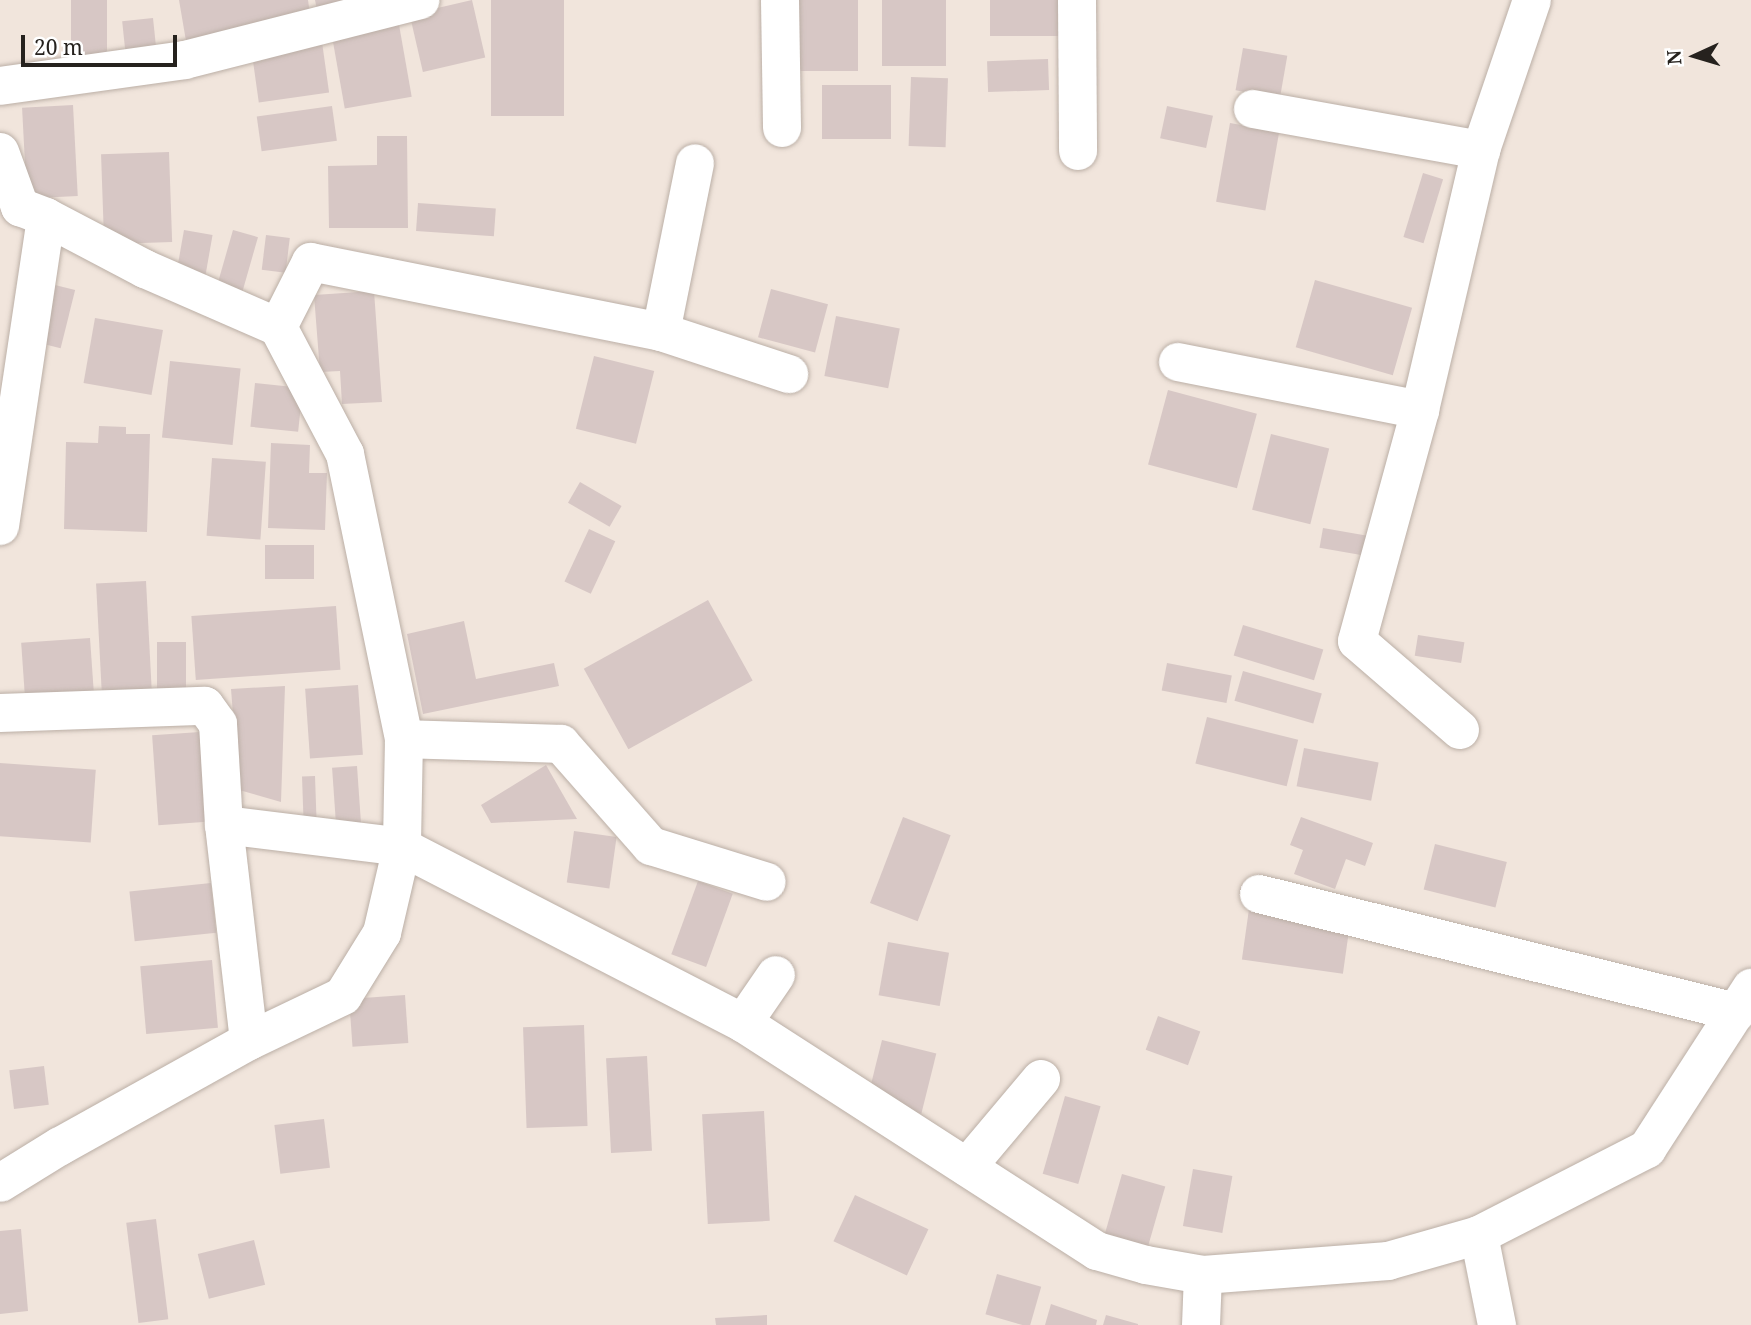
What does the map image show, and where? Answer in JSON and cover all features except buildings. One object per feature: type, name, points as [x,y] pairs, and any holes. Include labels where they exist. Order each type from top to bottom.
[{"type":"street","points":[[0,86],[185,60],[419,0]]},
{"type":"street","points":[[780,0],[782,128]]},
{"type":"street","points":[[1077,0],[1078,151]]},
{"type":"street","points":[[1460,730],[1357,640],[1420,410],[1481,150],[1532,0]]},
{"type":"street","points":[[1253,109],[1481,150]]},
{"type":"street","points":[[0,152],[20,207],[46,217],[145,268],[278,327],[345,454],[404,739],[402,847],[382,933],[342,996],[249,1041],[60,1146],[0,1183]]},
{"type":"street","points":[[661,332],[695,163]]},
{"type":"street","points":[[0,526],[46,217]]},
{"type":"street","points":[[278,327],[311,262],[661,332],[789,374]]},
{"type":"street","points":[[1178,362],[1420,410]]},
{"type":"street","points":[[1,715],[205,706],[218,723],[224,825],[249,1041]]},
{"type":"street","points":[[404,739],[561,744],[651,846],[767,882]]},
{"type":"street","points":[[224,825],[402,847],[743,1023],[1097,1251],[1146,1265],[1203,1275],[1388,1261],[1479,1235],[1647,1150],[1744,1000],[1259,894]]},
{"type":"street","points":[[743,1023],[776,975]]},
{"type":"street","points":[[967,1167],[1041,1079]]},
{"type":"street","points":[[1479,1235],[1497,1325]]},
{"type":"street","points":[[1201,1325],[1203,1275]]}]
